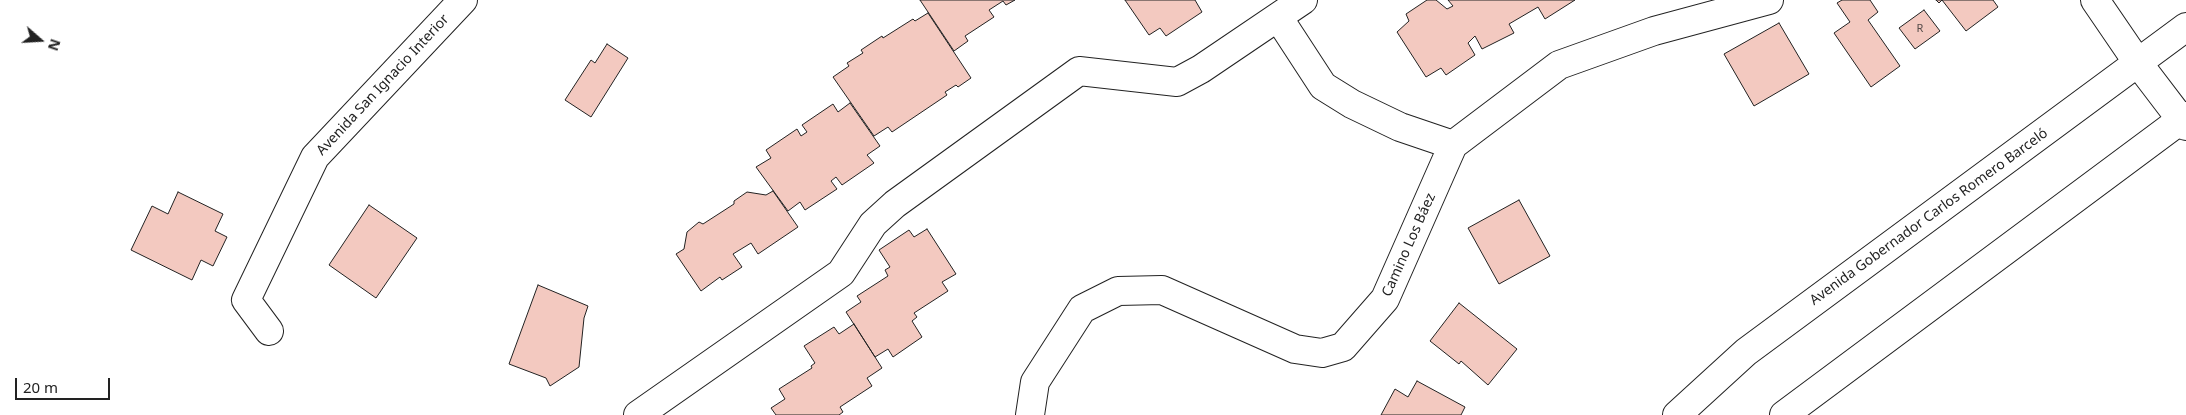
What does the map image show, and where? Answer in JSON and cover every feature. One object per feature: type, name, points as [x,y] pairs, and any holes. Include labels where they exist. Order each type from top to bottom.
[{"type":"street","name":"Avenida San Ignacio Interior","points":[[270,331],[246,300],[315,157],[463,0]]},
{"type":"street","points":[[638,415],[841,273],[873,224],[896,204],[1079,71],[1177,82],[1200,69],[1303,0]]},
{"type":"street","name":"Camino Los Báez","points":[[1030,415],[1035,382],[1082,309],[1118,291],[1162,290],[1295,349],[1322,354],[1343,347],[1385,299],[1453,145],[1559,66],[1654,31],[1769,0]]},
{"type":"street","points":[[1784,415],[2184,121],[2138,63],[2096,0]]},
{"type":"street","points":[[1278,17],[1323,86],[1352,104],[1400,127],[1453,145]]},
{"type":"street","name":"Avenida Gobernador Carlos Romero Barceló","points":[[1677,415],[1746,352],[2186,27]]},
{"type":"building","points":[[920,0],[1015,0],[1006,5],[1003,1],[989,10],[994,17],[965,36],[968,41],[954,51]]},
{"type":"building","points":[[1125,0],[1195,0],[1202,12],[1166,36],[1160,28],[1149,35]]},
{"type":"building","points":[[1427,0],[1436,0],[1447,9],[1453,6],[1448,0],[1575,0],[1545,19],[1538,7],[1509,24],[1514,33],[1482,49],[1475,36],[1468,43],[1475,55],[1446,75],[1441,68],[1426,77],[1397,32],[1409,21],[1406,14]]},
{"type":"building","points":[[1842,0],[1870,0],[1878,12],[1868,20],[1900,66],[1871,87],[1834,33],[1850,22],[1837,3]]},
{"type":"building","points":[[1942,0],[1993,0],[1998,7],[1966,31]]},
{"type":"building","points":[[1924,10],[1940,31],[1915,49],[1899,28]]},
{"type":"building","points":[[928,13],[971,78],[958,87],[956,85],[945,92],[947,95],[892,132],[888,127],[874,136],[833,77],[849,66],[847,63],[863,53],[861,50],[882,36],[883,38],[913,19],[915,21]]},
{"type":"building","points":[[1779,23],[1809,74],[1754,106],[1724,54]]},
{"type":"building","points":[[607,44],[628,58],[591,117],[565,100],[591,60],[595,63]]},
{"type":"building","points":[[850,103],[880,146],[867,155],[874,163],[842,185],[836,177],[831,181],[837,189],[805,210],[800,202],[788,211],[756,167],[771,158],[766,150],[797,129],[801,136],[807,132],[802,125],[833,104],[838,112]]},
{"type":"building","points":[[773,191],[798,227],[758,254],[751,243],[733,254],[742,267],[722,280],[720,277],[701,291],[676,254],[684,249],[687,232],[699,222],[703,224],[734,204],[734,201],[747,192],[766,195]]},
{"type":"building","points":[[178,192],[223,214],[215,231],[227,237],[213,266],[201,260],[192,280],[131,250],[152,206],[168,214]]},
{"type":"building","points":[[1519,200],[1550,256],[1499,284],[1468,228]]},
{"type":"building","points":[[369,205],[417,238],[376,298],[329,265]]},
{"type":"building","points":[[927,229],[956,274],[942,282],[948,291],[914,313],[917,317],[912,321],[922,337],[893,357],[888,349],[875,357],[846,312],[861,302],[857,296],[888,276],[885,270],[890,267],[879,250],[909,230],[914,237]]},
{"type":"building","points":[[538,285],[588,306],[584,318],[579,367],[550,386],[546,378],[509,364]]},
{"type":"building","points":[[1459,303],[1517,349],[1488,385],[1461,361],[1459,364],[1430,341]]},
{"type":"building","points":[[854,324],[882,368],[867,378],[872,386],[840,407],[843,412],[839,415],[776,415],[771,408],[785,399],[779,389],[812,368],[811,366],[815,363],[804,346],[834,327],[839,334]]},
{"type":"building","points":[[1417,381],[1465,407],[1461,415],[1381,415],[1395,389],[1408,397]]}]
